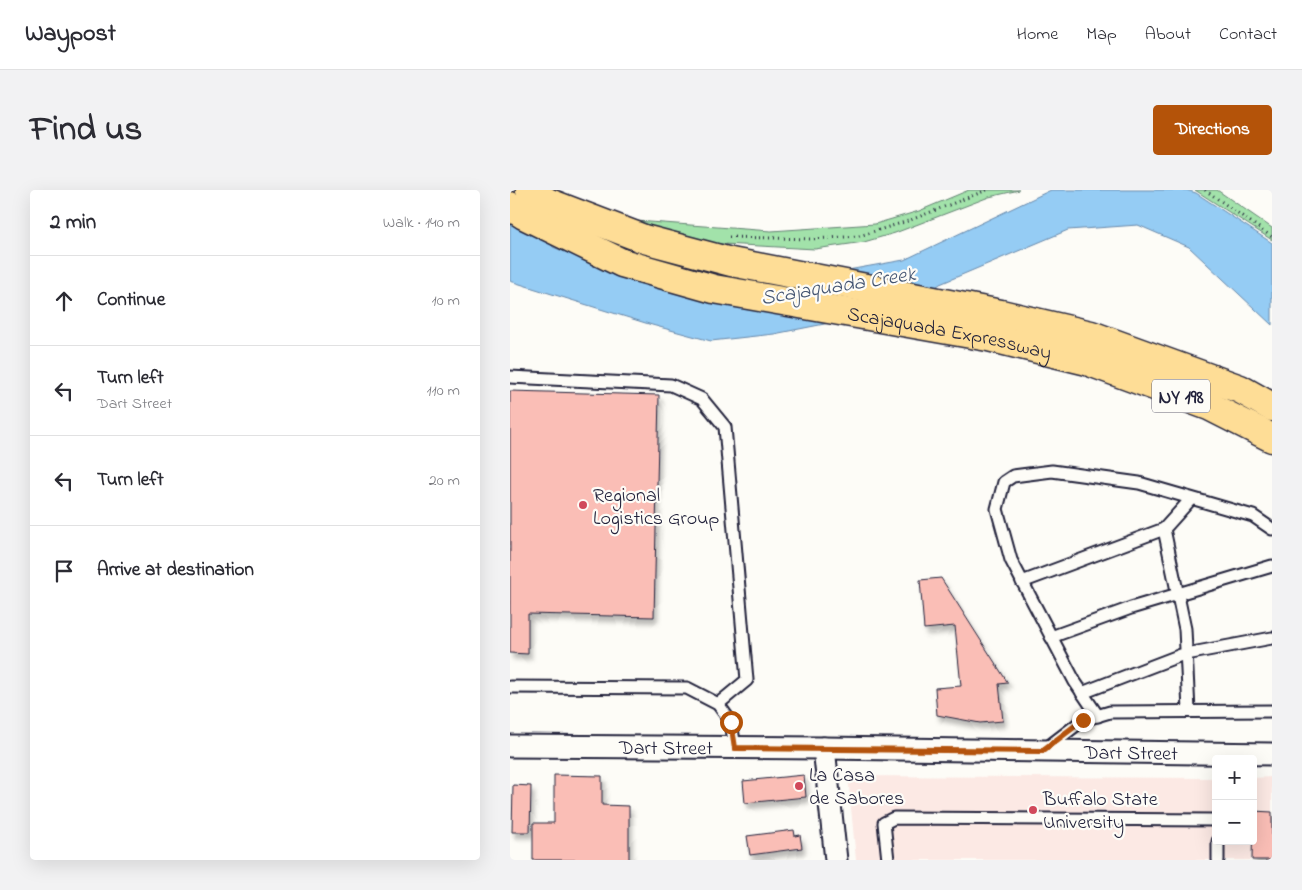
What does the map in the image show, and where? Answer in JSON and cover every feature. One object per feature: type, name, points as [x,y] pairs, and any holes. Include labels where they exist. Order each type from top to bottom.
[{"type":"highway","name":"Scajaquada Expressway","points":[[530,190],[547,202],[644,239],[731,262],[1001,314],[1091,335],[1240,389],[1272,407]]},
{"type":"highway","name":"Scajaquada Expressway","points":[[510,206],[524,215],[622,263],[714,289],[988,338],[1087,361],[1209,406],[1272,438]]},
{"type":"street","name":"Dart Street","points":[[510,746],[824,748],[1212,755]]},
{"type":"street","points":[[824,748],[836,860]]},
{"type":"street","name":"Dart Street","points":[[1256,755],[1272,754]]},
{"type":"lane","points":[[510,377],[671,384],[702,399],[725,427],[747,680],[718,704]]},
{"type":"lane","points":[[1098,716],[1075,682],[1011,560],[997,509],[1004,482],[1013,476],[1052,471],[1139,483],[1253,516],[1272,528]]},
{"type":"lane","points":[[1022,582],[1164,529],[1191,499]]},
{"type":"lane","points":[[1164,529],[1185,629],[1189,712]]},
{"type":"lane","points":[[1051,638],[1131,608],[1272,566]]},
{"type":"lane","points":[[1082,693],[1186,655],[1272,638]]},
{"type":"lane","points":[[510,687],[687,688],[718,704],[731,722],[735,748]]},
{"type":"lane","points":[[1042,751],[1083,720],[1110,712],[1272,711]]},
{"type":"lane","points":[[888,860],[884,823],[894,818],[1212,820]]},
{"type":"lane","points":[[1218,845],[1218,860]]},
{"type":"path","points":[[722,237],[812,239],[859,236],[908,221],[988,190]]},
{"type":"path","points":[[1204,190],[1272,237]]},
{"type":"shaded area","name":"Buffalo State University","points":[[848,776],[1212,778],[1212,845],[1257,845],[1257,778],[1272,777],[1272,860],[856,860]]},
{"type":"green space","points":[[514,190],[549,190],[623,220],[771,231],[875,224],[919,211],[969,190],[1019,190],[989,197],[895,233],[864,242],[815,249],[686,242],[542,209]]},
{"type":"green space","points":[[1195,190],[1217,190],[1272,228],[1272,240]]},
{"type":"water","name":"Scajaquada Creek","points":[[1051,190],[1186,190],[1196,193],[1272,243],[1272,325],[1189,247],[1138,225],[1068,230],[940,284],[905,308],[774,334],[711,341],[652,325],[510,281],[510,200],[553,247],[649,286],[775,283],[904,260]]},
{"type":"building","name":"Regional Logistics Group","points":[[510,391],[659,395],[654,617],[528,614],[528,654],[510,653]]},
{"type":"building","points":[[941,578],[1008,683],[999,684],[1003,721],[980,723],[937,715],[935,688],[961,686],[955,626],[924,629],[920,580]]},
{"type":"building","points":[[554,775],[602,776],[602,805],[629,806],[629,860],[533,860],[533,823],[554,823]]},
{"type":"building","points":[[804,775],[806,797],[745,803],[743,781]]},
{"type":"building","points":[[513,785],[531,786],[530,832],[512,832]]},
{"type":"building","points":[[1257,811],[1272,812],[1272,860],[1252,860],[1252,845],[1257,845]]},
{"type":"building","points":[[794,830],[795,836],[800,835],[802,848],[750,855],[747,836]]},
{"type":"place","name":"Regional Logistics Group","points":[[583,505]]},
{"type":"place","name":"La Casa de Sabores","points":[[799,786]]},
{"type":"place","name":"Buffalo State University","points":[[1033,810]]},
{"type":"route","points":[[731,722],[735,748],[1042,751],[1083,720]]}]
